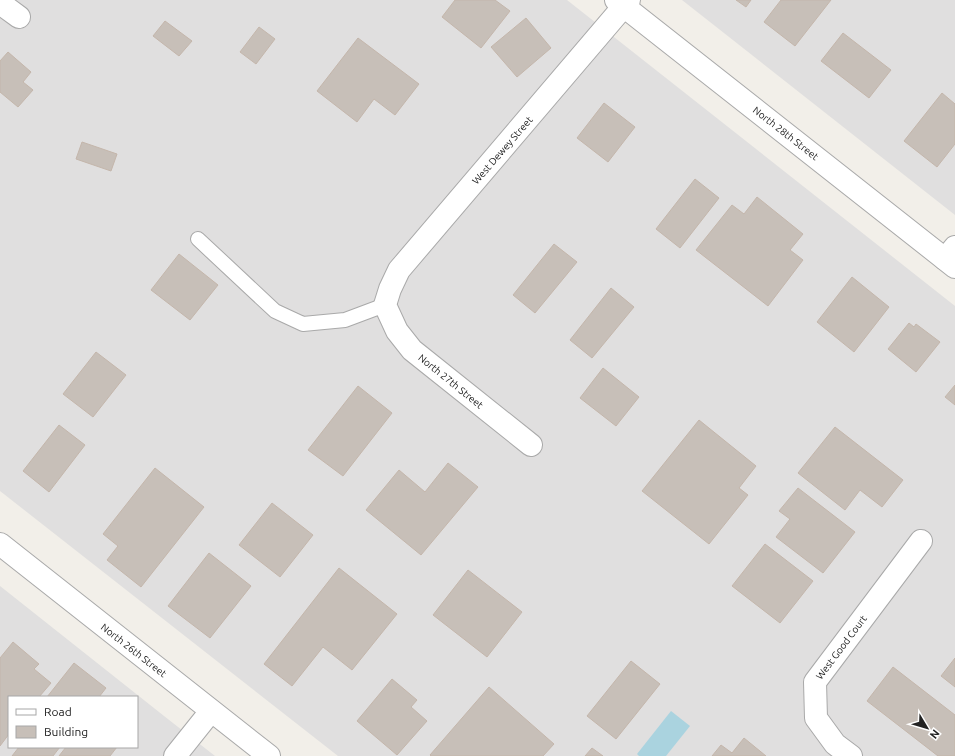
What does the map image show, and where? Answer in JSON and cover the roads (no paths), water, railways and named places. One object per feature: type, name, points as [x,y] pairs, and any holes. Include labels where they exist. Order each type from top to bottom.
[{"type":"street","name":"North 28th Street","points":[[623,2],[952,258]]},
{"type":"street","name":"West Dewey Street","points":[[385,305],[390,289],[399,270],[623,2]]},
{"type":"street","points":[[0,3],[19,17]]},
{"type":"street","name":"North 27th Street","points":[[385,305],[397,331],[412,350],[530,445]]},
{"type":"street","name":"West Good Court","points":[[851,756],[835,744],[816,718],[815,682],[921,541]]},
{"type":"street","name":"North 26th Street","points":[[0,544],[269,756]]},
{"type":"street","points":[[175,756],[211,711]]},
{"type":"lane","points":[[198,239],[276,311],[303,324],[345,320],[385,305]]},
{"type":"water","points":[[671,711],[690,726],[666,756],[639,756],[637,754]]}]
